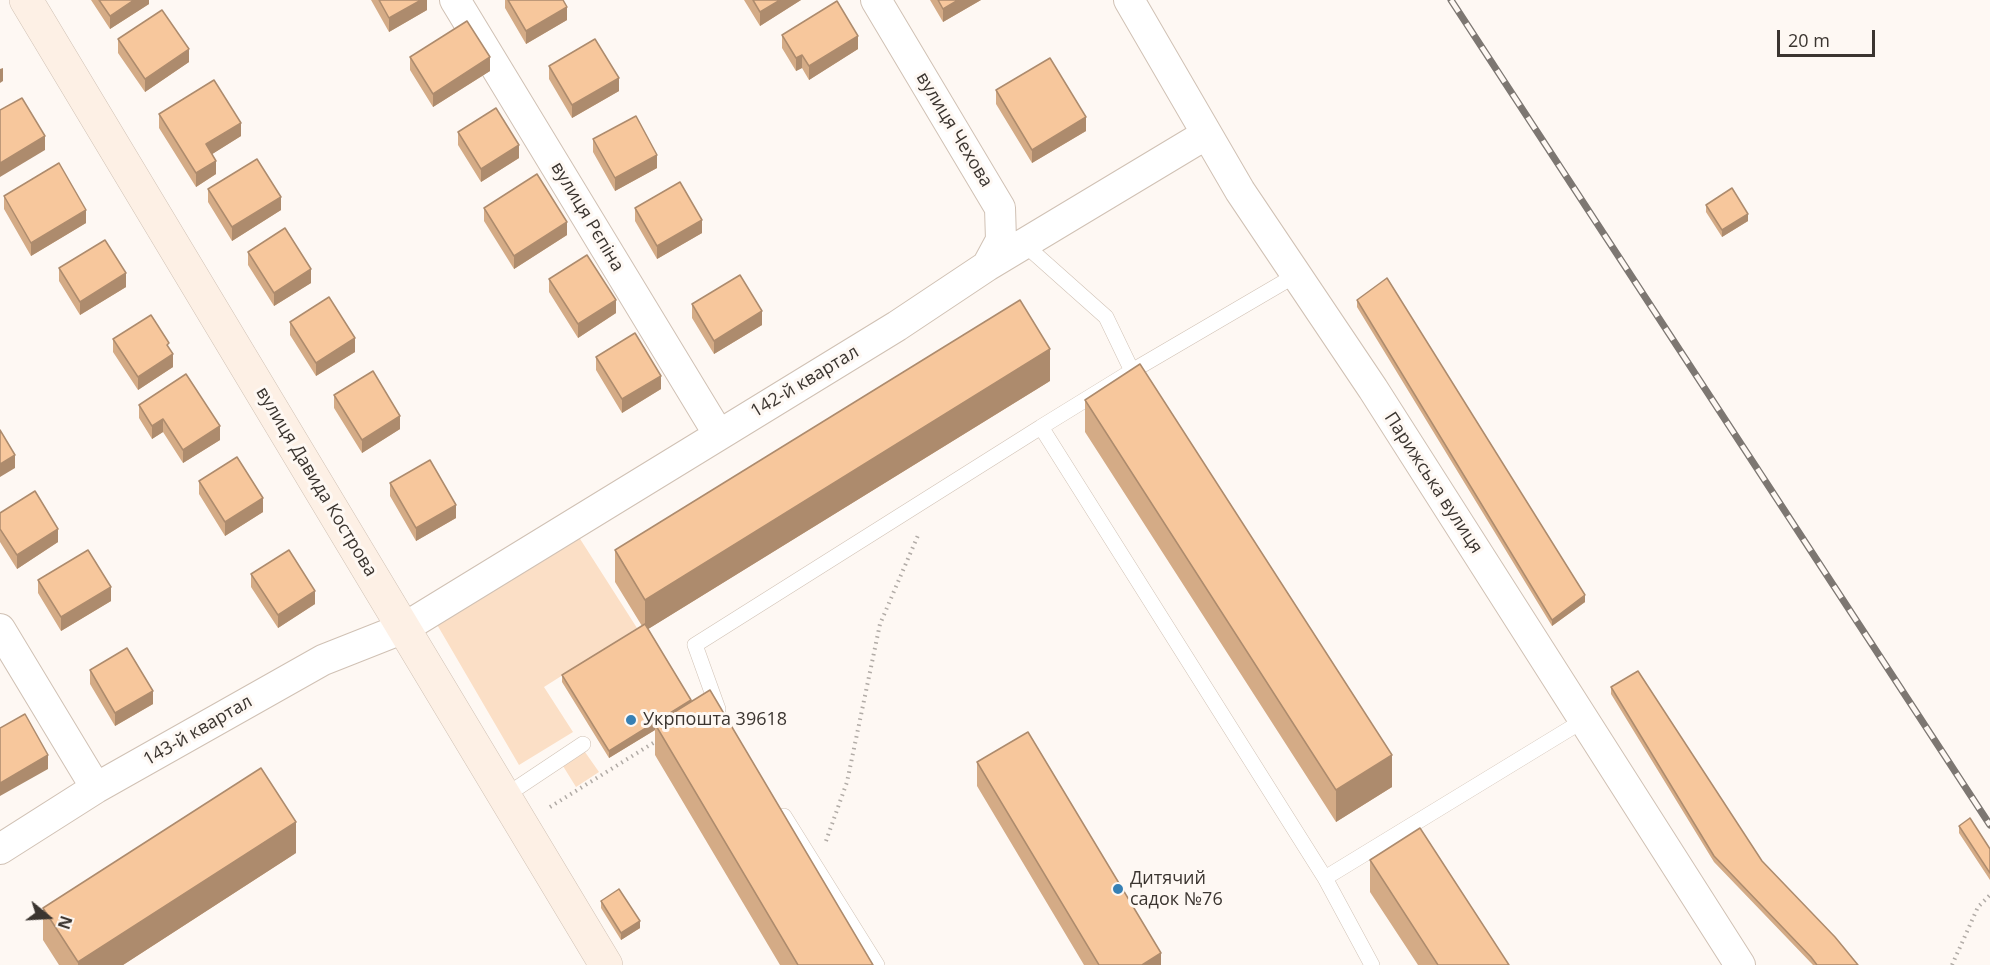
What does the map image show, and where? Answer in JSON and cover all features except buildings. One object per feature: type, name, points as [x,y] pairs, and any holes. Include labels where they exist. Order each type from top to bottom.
[{"type":"street","name":"вулиця Давида Кострова","points":[[26,0],[606,965]]},
{"type":"street","name":"вулиця Рєпіна","points":[[455,0],[719,435]]},
{"type":"street","name":"вулиця Чехова","points":[[876,0],[1000,208],[1001,240],[987,266]]},
{"type":"street","name":"Парижська вулиця","points":[[1130,0],[1205,135],[1373,389],[1740,965]]},
{"type":"street","name":"142-й квартал","points":[[404,628],[897,326],[987,266],[1205,135]]},
{"type":"street","name":"143-й квартал","points":[[0,849],[96,788],[323,660],[404,628]]},
{"type":"street","points":[[0,629],[96,788]]},
{"type":"lane","points":[[1024,244],[1106,317],[1132,371]]},
{"type":"lane","points":[[727,724],[715,705],[695,645],[1041,427],[1296,275]]},
{"type":"lane","points":[[1041,427],[1325,878],[1372,965]]},
{"type":"lane","points":[[1325,878],[1584,720]]},
{"type":"lane","points":[[505,796],[583,744]]},
{"type":"lane","points":[[775,801],[877,965]]},
{"type":"path","points":[[817,868],[847,782],[879,624],[936,494]]},
{"type":"path","points":[[522,825],[664,736]]},
{"type":"path","points":[[1952,965],[1978,907],[1990,895]]},
{"type":"shaded area","points":[[575,531],[637,628],[544,687],[573,732],[519,765],[432,616]]},
{"type":"shaded area","points":[[585,752],[599,772],[576,787],[563,766]]},
{"type":"railway","points":[[1451,0],[1990,825]]},
{"type":"place","name":"Укрпошта 39618","points":[[631,720]]},
{"type":"place","name":"Дитячий садок №76","points":[[1118,889]]}]
